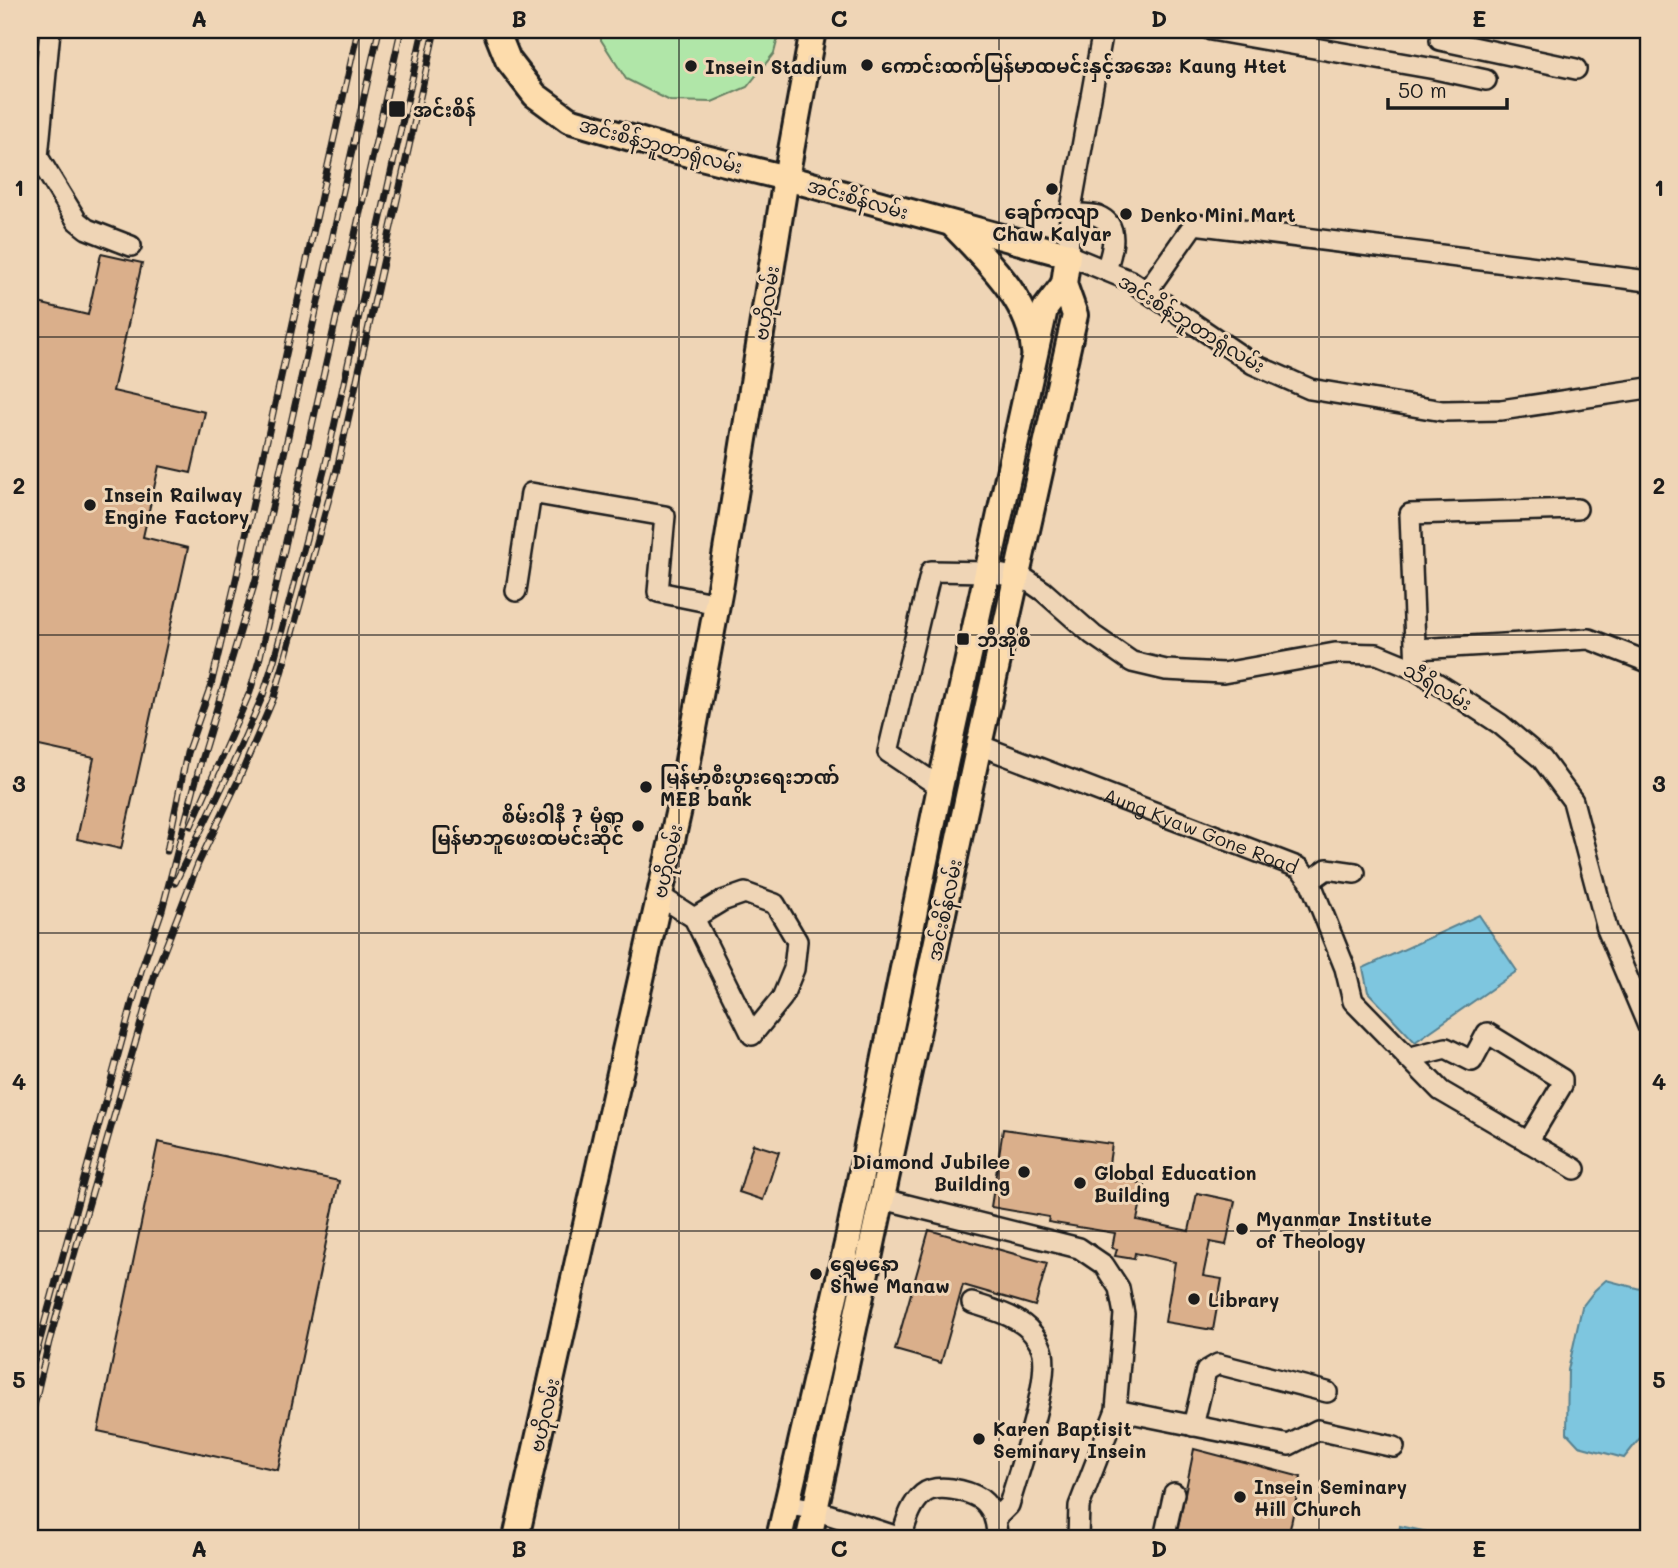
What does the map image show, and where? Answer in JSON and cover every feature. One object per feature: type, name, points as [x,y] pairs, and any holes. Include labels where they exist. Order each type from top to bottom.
[{"type":"main road","name":"အင်းစိန်ဘူတာရုံလမ်း","points":[[496,30],[508,60],[535,95],[569,120],[669,149],[786,178]]},
{"type":"main road","name":"အင်းစိန်လမ်း","points":[[808,1538],[1075,315],[1064,284],[1068,255],[786,178],[813,30]]},
{"type":"main road","name":"ဗဟိုလမ်း","points":[[516,1538],[679,809],[716,604],[786,178]]},
{"type":"main road","name":"အင်းစိန်လမ်း","points":[[953,225],[993,269],[1022,309],[1033,338],[1035,364]]},
{"type":"main road","name":"အင်းစိန်လမ်း","points":[[779,1538],[847,1244],[940,787],[1045,309],[1064,284]]},
{"type":"main road","points":[[918,893],[947,898]]},
{"type":"main road","points":[[879,1087],[905,1094]]},
{"type":"main road","points":[[847,1244],[872,1250]]},
{"type":"street","points":[[50,30],[34,161],[77,221],[87,229],[131,246]]},
{"type":"street","points":[[1068,255],[1070,214],[1103,30]]},
{"type":"street","points":[[1212,30],[1264,34],[1486,80]]},
{"type":"street","points":[[1435,69],[1442,35],[1576,69]]},
{"type":"street","points":[[1070,214],[1097,215],[1109,223],[1114,238],[1106,270]]},
{"type":"street","points":[[1147,291],[1195,224],[1648,281]]},
{"type":"street","name":"အင်းစိန်ဘူတာရုံလမ်း","points":[[1068,255],[1131,281],[1253,364],[1310,390],[1443,411],[1501,410],[1648,388]]},
{"type":"street","points":[[516,591],[531,493],[665,516],[658,592],[716,604]]},
{"type":"street","points":[[1416,670],[1410,514],[1577,509]]},
{"type":"street","name":"သီရိလမ်း","points":[[940,787],[888,752],[931,571],[989,572],[1027,580],[1093,635],[1132,662],[1166,670],[1223,673],[1335,653],[1377,654],[1416,670],[1500,724],[1542,759],[1573,801],[1607,929],[1648,1026]]},
{"type":"street","points":[[1416,649],[1589,639],[1648,662]]},
{"type":"street","name":"Aung Kyaw Gone Road","points":[[979,745],[1300,868],[1310,881],[1345,968],[1353,1001],[1441,1091],[1574,1169]]},
{"type":"street","points":[[1310,881],[1327,869],[1355,873]]},
{"type":"street","points":[[660,896],[694,918],[752,1035],[782,998],[794,969],[797,941],[775,904],[745,893],[722,901],[694,918]]},
{"type":"street","points":[[1407,1058],[1446,1048],[1472,1060],[1488,1033],[1562,1079],[1562,1085],[1528,1142]]},
{"type":"street","points":[[883,1199],[1079,1248],[1104,1265],[1119,1288],[1125,1314],[1116,1410],[1079,1506],[1078,1538]]},
{"type":"street","points":[[972,1303],[1010,1316],[1032,1332],[1043,1350],[1041,1389],[1009,1505],[996,1518]]},
{"type":"street","points":[[1193,1426],[1206,1371],[1218,1364],[1327,1392]]},
{"type":"street","points":[[1116,1410],[1289,1445],[1318,1430],[1394,1447]]},
{"type":"street","points":[[787,1504],[901,1538],[912,1506],[925,1492],[939,1488],[963,1492],[982,1500],[996,1518],[997,1538]]},
{"type":"street","points":[[1164,1538],[1174,1493]]},
{"type":"green space","name":"Insein Stadium","points":[[601,30],[780,30],[774,53],[747,87],[712,102],[670,101],[626,79],[601,40]]},
{"type":"water","points":[[1479,915],[1517,971],[1415,1042],[1368,992],[1363,968]]},
{"type":"water","points":[[1606,1280],[1648,1291],[1648,1399],[1641,1437],[1624,1458],[1579,1446],[1567,1433],[1568,1370],[1582,1307]]},
{"type":"water","points":[[1400,1526],[1455,1538],[1398,1538]]},
{"type":"building","name":"Insein Railway Engine Factory","points":[[101,254],[142,263],[113,391],[205,412],[191,473],[159,466],[143,537],[188,548],[121,849],[77,839],[94,758],[30,744],[30,301],[88,315]]},
{"type":"building","points":[[1003,1129],[1112,1144],[1107,1176],[1145,1184],[1137,1220],[1189,1231],[1197,1193],[1235,1201],[1226,1245],[1210,1242],[1203,1276],[1222,1279],[1213,1330],[1165,1322],[1175,1262],[1135,1253],[1134,1259],[1115,1256],[1117,1249],[1112,1248],[1115,1233],[1048,1222],[1049,1217],[991,1207]]},
{"type":"building","points":[[158,1142],[339,1181],[278,1470],[98,1431]]},
{"type":"building","points":[[753,1144],[779,1152],[763,1200],[739,1192]]},
{"type":"building","points":[[929,1230],[1047,1263],[1035,1306],[963,1285],[941,1363],[895,1350]]},
{"type":"building","name":"Insein Seminary Hill Church","points":[[1194,1449],[1301,1477],[1288,1538],[1176,1538]]},
{"type":"railway","points":[[167,851],[187,753],[211,685],[237,575],[358,30]]},
{"type":"railway","points":[[30,1376],[141,971],[162,910],[202,757],[256,579],[379,30]]},
{"type":"railway","points":[[191,826],[250,692],[260,657],[401,30]]},
{"type":"railway","points":[[175,883],[229,773],[263,695],[274,660],[325,467],[423,30]]},
{"type":"railway","points":[[30,1423],[49,1342],[155,974],[198,864],[239,779],[274,697],[284,663],[337,469],[435,30]]},
{"type":"place","name":"ကောင်းထက်မြန်မာထမင်းနှင့်အအေး Kaung Htet","points":[[867,65]]},
{"type":"place","name":"Insein Stadium","points":[[691,66]]},
{"type":"place","name":"အင်းစိန်","points":[[397,109]]},
{"type":"place","name":"ချော်ကလျာ Chaw Kalyar","points":[[1052,189]]},
{"type":"place","name":"Denko Mini Mart","points":[[1126,214]]},
{"type":"place","name":"Insein Railway Engine Factory","points":[[90,505]]},
{"type":"place","name":"ဘီအိုစီ","points":[[963,639]]},
{"type":"place","name":"မြန်မာ့စီးပွားရေးဘဏ် MEB bank","points":[[646,787]]},
{"type":"place","name":"စိမ်းဝါနီ 7 မုံရွာ မြန်မာဘူဖေးထမင်းဆိုင်","points":[[638,826]]},
{"type":"place","name":"Diamond Jubilee Building","points":[[1024,1172]]},
{"type":"place","name":"Global Education Building","points":[[1080,1183]]},
{"type":"place","name":"Myanmar Institute of Theology","points":[[1242,1229]]},
{"type":"place","name":"ရွှေမနော Shwe Manaw","points":[[816,1274]]},
{"type":"place","name":"Library","points":[[1194,1299]]},
{"type":"place","name":"Karen Baptisit Seminary Insein","points":[[979,1439]]},
{"type":"place","name":"Insein Seminary Hill Church","points":[[1240,1497]]}]
